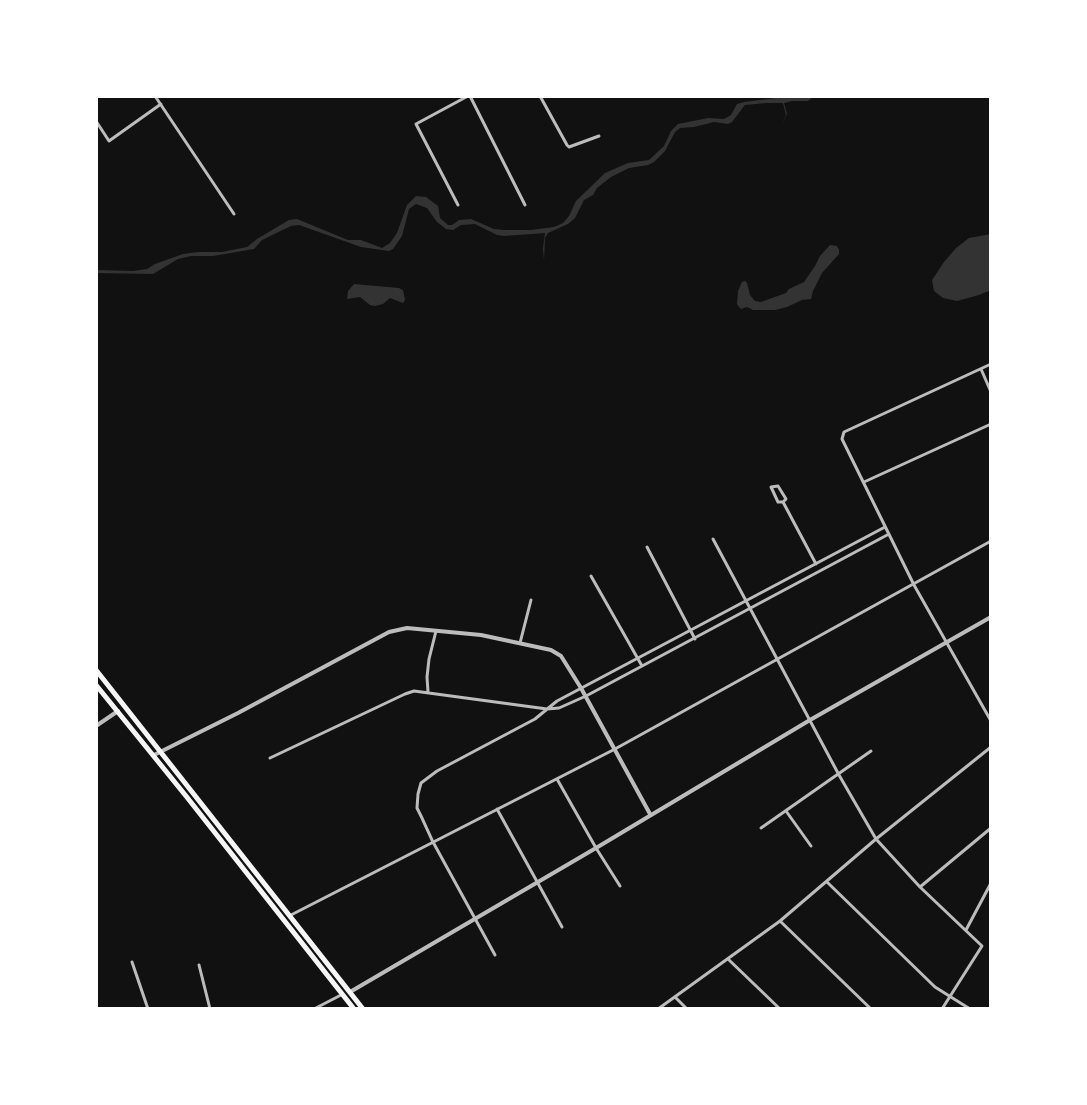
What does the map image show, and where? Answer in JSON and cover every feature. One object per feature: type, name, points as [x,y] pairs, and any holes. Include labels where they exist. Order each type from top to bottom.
[{"type":"highway","points":[[96,670],[354,1009]]},
{"type":"highway","points":[[96,685],[157,753],[363,1009]]},
{"type":"street","points":[[155,96],[234,214]]},
{"type":"street","points":[[458,205],[416,124],[469,96],[525,205]]},
{"type":"street","points":[[540,96],[569,147],[599,136]]},
{"type":"street","points":[[96,121],[109,141],[161,104]]},
{"type":"street","points":[[991,364],[844,432],[842,439],[914,585],[991,721]]},
{"type":"street","points":[[981,369],[991,392]]},
{"type":"street","points":[[864,482],[991,424]]},
{"type":"street","points":[[783,502],[816,564]]},
{"type":"street","points":[[495,955],[417,808],[421,783],[437,771],[535,719],[557,701],[885,527]]},
{"type":"street","points":[[270,758],[414,691],[559,708],[889,534]]},
{"type":"street","points":[[713,539],[876,839],[920,887],[982,946],[942,1009]]},
{"type":"street","points":[[289,916],[615,749],[991,541]]},
{"type":"street","points":[[647,547],[695,639]]},
{"type":"street","points":[[591,576],[642,666]]},
{"type":"street","points":[[520,643],[531,600]]},
{"type":"street","points":[[350,992],[810,720],[991,617]]},
{"type":"street","points":[[157,753],[389,632],[407,628],[481,635],[551,650],[561,656],[650,814]]},
{"type":"street","points":[[428,692],[429,659],[436,631]]},
{"type":"street","points":[[96,726],[118,711]]},
{"type":"street","points":[[658,1009],[780,921],[991,747]]},
{"type":"street","points":[[761,828],[871,751]]},
{"type":"street","points":[[557,777],[620,886]]},
{"type":"street","points":[[497,809],[562,927]]},
{"type":"street","points":[[786,811],[811,846]]},
{"type":"street","points":[[920,887],[991,828]]},
{"type":"street","points":[[827,882],[935,987],[970,1009]]},
{"type":"street","points":[[966,930],[991,883]]},
{"type":"street","points":[[780,921],[871,1009]]},
{"type":"street","points":[[728,959],[780,1009]]},
{"type":"street","points":[[132,962],[148,1009]]},
{"type":"street","points":[[199,965],[210,1009]]},
{"type":"street","points":[[314,1009],[341,995]]},
{"type":"street","points":[[675,997],[687,1009]]},
{"type":"shaded area","points":[[814,96],[808,101],[784,103],[787,114],[782,125],[786,115],[783,103],[767,103],[745,105],[728,124],[714,122],[680,128],[654,162],[629,168],[611,177],[584,200],[575,218],[548,233],[544,260],[545,233],[504,236],[475,224],[446,229],[427,208],[416,204],[409,209],[402,236],[389,251],[361,247],[299,225],[262,240],[254,249],[178,259],[153,274],[96,273],[96,270],[147,269],[183,254],[247,247],[289,220],[297,219],[348,240],[361,240],[382,248],[397,233],[407,205],[416,196],[426,197],[438,206],[440,218],[448,225],[471,219],[504,230],[554,227],[563,223],[576,201],[605,173],[628,163],[649,160],[664,146],[678,124],[708,118],[724,119],[731,115],[737,104],[744,102]]},
{"type":"shaded area","points":[[991,234],[991,290],[957,301],[943,298],[934,291],[932,280],[956,248],[969,238]]},
{"type":"shaded area","points":[[830,245],[837,246],[839,254],[822,273],[811,299],[775,310],[741,309],[737,304],[738,291],[745,281],[750,295],[761,302],[804,282]]},
{"type":"shaded area","points":[[354,284],[399,288],[403,290],[405,300],[403,303],[390,298],[375,306],[360,297],[347,299],[348,291]]}]
